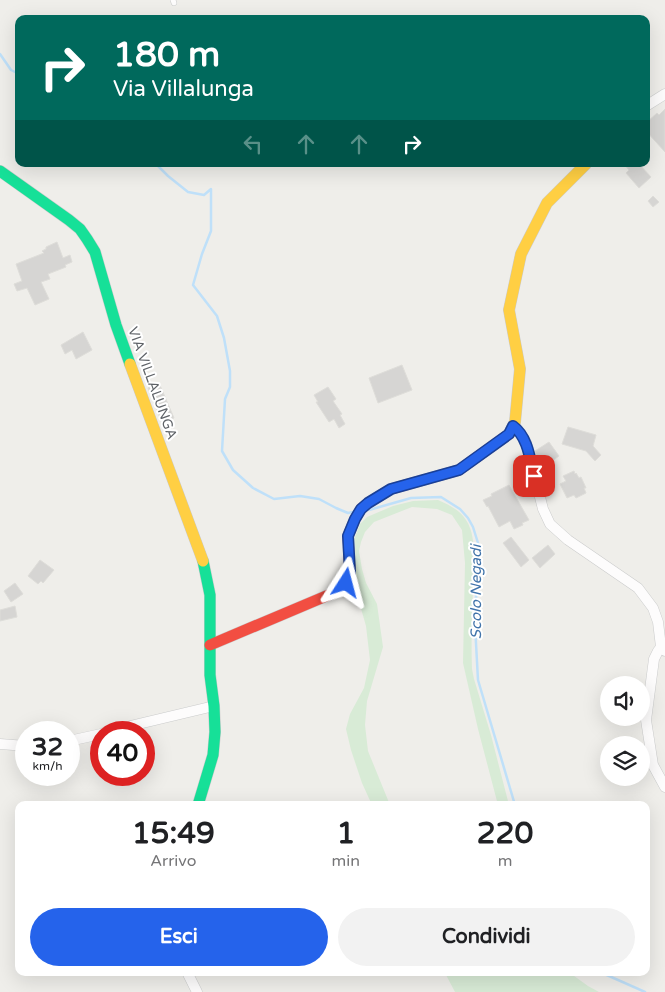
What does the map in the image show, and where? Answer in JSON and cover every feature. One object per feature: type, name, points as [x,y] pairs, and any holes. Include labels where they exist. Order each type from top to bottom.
[{"type":"street","points":[[650,103],[665,94]]},
{"type":"street","points":[[210,646],[338,591],[346,583],[350,572],[348,536],[361,509],[391,489],[459,470],[509,434],[515,422],[520,369],[509,310],[521,254],[547,203],[583,167]]},
{"type":"street","name":"VIA VILLALUNGA","points":[[0,171],[69,220],[80,230],[95,252],[116,325],[201,555],[210,595],[210,676],[215,732],[213,755],[199,801]]},
{"type":"street","points":[[513,426],[526,442],[543,509],[550,524],[568,540],[638,588],[653,608],[658,622],[663,649],[658,651],[654,659],[646,720],[653,765],[665,787]]},
{"type":"street","points":[[151,721],[214,706]]},
{"type":"street","points":[[0,744],[15,745]]},
{"type":"street","points":[[189,976],[197,992]]},
{"type":"green space","points":[[438,500],[461,513],[470,527],[474,553],[472,669],[508,801],[497,801],[463,663],[465,563],[462,530],[452,515],[437,509],[412,507],[374,522],[365,532],[359,551],[366,583],[377,604],[383,647],[367,701],[365,725],[368,751],[388,801],[370,801],[351,750],[346,729],[350,714],[364,688],[370,660],[366,626],[358,598],[357,590],[359,584],[355,572],[353,542],[360,524],[367,517],[393,506],[413,501]]},
{"type":"green space","points":[[447,976],[574,976],[599,992],[455,992]]},
{"type":"building","points":[[665,109],[665,152],[650,135],[650,119],[657,113],[659,115]]},
{"type":"building","points":[[626,167],[642,167],[651,177],[639,188],[626,173],[629,170]]},
{"type":"building","points":[[653,196],[659,202],[653,207],[648,201]]},
{"type":"building","points":[[57,242],[63,258],[70,255],[72,262],[65,265],[66,267],[48,274],[50,279],[41,282],[49,299],[35,305],[27,288],[17,291],[14,284],[22,281],[16,264],[44,253],[42,251],[46,247]]},
{"type":"building","points":[[83,332],[92,350],[76,359],[72,350],[65,354],[61,345]]},
{"type":"building","points":[[402,365],[412,390],[378,403],[369,378]]},
{"type":"building","points":[[159,383],[174,418],[162,423],[148,388]]},
{"type":"building","points":[[328,387],[336,399],[333,401],[342,414],[340,415],[345,424],[339,428],[334,419],[329,422],[316,402],[318,402],[314,395]]},
{"type":"building","points":[[568,427],[596,435],[593,446],[601,455],[595,461],[586,451],[562,444]]},
{"type":"building","points":[[549,442],[559,456],[544,467],[535,451]]},
{"type":"building","points":[[574,471],[579,478],[581,477],[586,493],[576,498],[574,495],[567,498],[560,484],[566,481],[563,476]]},
{"type":"building","points":[[509,485],[529,520],[514,529],[510,521],[499,527],[483,500]]},
{"type":"building","points":[[511,537],[529,560],[521,567],[503,543]]},
{"type":"building","points":[[548,545],[555,554],[540,568],[532,558]]},
{"type":"building","points":[[40,560],[54,570],[43,583],[41,581],[38,584],[28,576]]},
{"type":"building","points":[[15,583],[23,594],[11,602],[4,591]]},
{"type":"building","points":[[15,606],[17,617],[0,621],[0,610]]},
{"type":"waterway","name":"Scolo Negadi","points":[[0,54],[11,70],[15,72]]},
{"type":"waterway","name":"Scolo Negadi","points":[[159,167],[188,192],[204,195],[211,189],[211,231],[193,285],[217,316],[224,338],[230,371],[230,387],[225,399],[222,451],[233,470],[253,488],[274,499],[300,496],[319,499],[348,513],[353,512]]},
{"type":"waterway","name":"Scolo Negadi","points":[[369,510],[411,498],[441,497],[460,509],[473,527],[478,543],[475,625],[478,680],[514,801]]},
{"type":"waterway","name":"Scolo Negadi","points":[[609,976],[645,992]]},
{"type":"traffic: fast","points":[[0,171],[69,220],[80,229],[87,239],[95,252],[116,325],[130,364]]},
{"type":"traffic: fast","points":[[199,801],[213,755],[215,732],[210,675],[210,595],[203,561]]},
{"type":"traffic: slow","points":[[510,432],[515,422],[520,369],[509,310],[521,254],[547,203],[583,167]]},
{"type":"traffic: slow","points":[[130,364],[203,561]]},
{"type":"traffic: jam","points":[[210,645],[338,591],[346,583],[350,572],[348,536],[361,509],[391,489],[459,470],[510,432]]},
{"type":"route","points":[[346,583],[350,572],[348,536],[355,519],[361,509],[368,503],[391,489],[459,470],[509,434],[513,426],[526,442],[534,476]]}]
